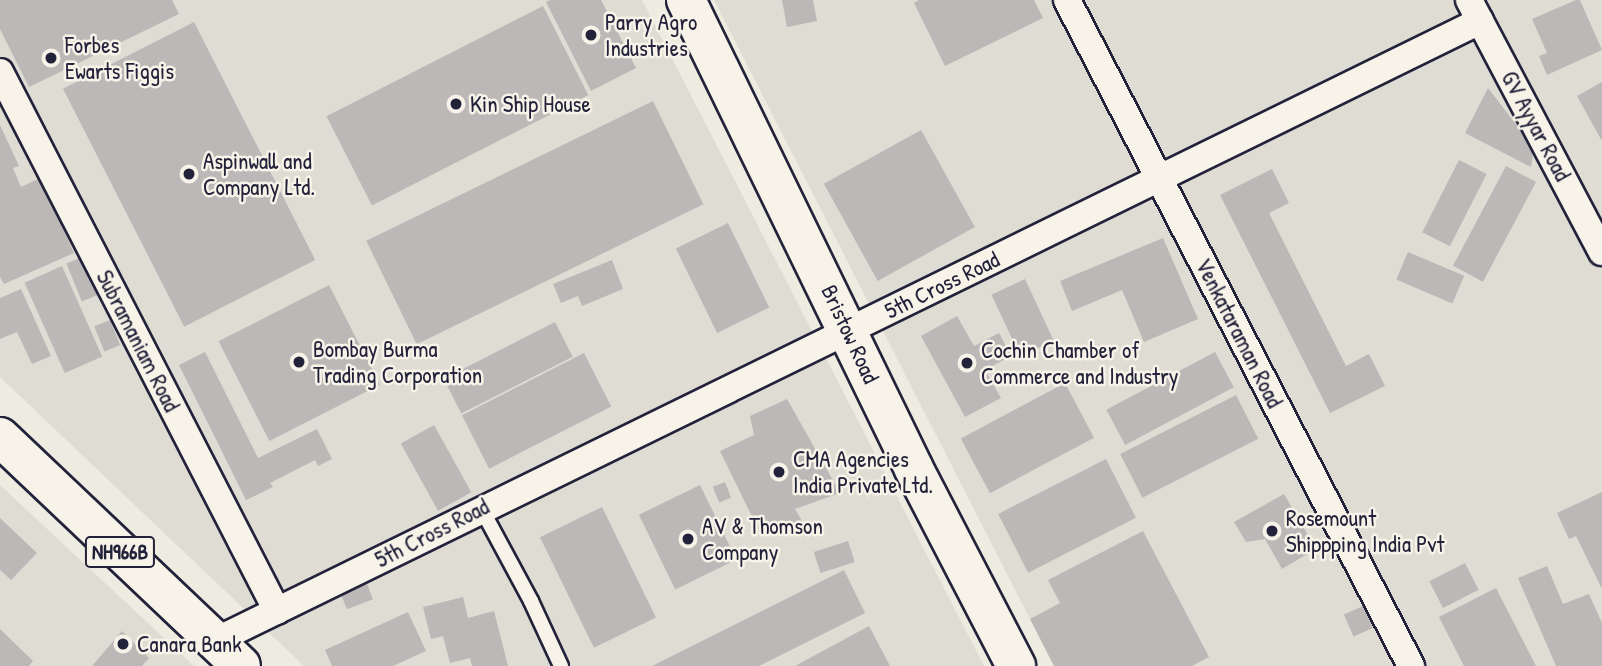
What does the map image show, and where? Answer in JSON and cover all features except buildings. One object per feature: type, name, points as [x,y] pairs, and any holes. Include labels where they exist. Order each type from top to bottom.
[{"type":"main road","name":"Bristow Road","points":[[686,0],[914,468],[1016,666]]},
{"type":"main road","name":"NH966B","points":[[0,438],[228,654]]},
{"type":"street","name":"Venkataraman Road","points":[[1067,0],[1411,666]]},
{"type":"street","name":"5th Cross Road","points":[[228,654],[276,611],[481,508],[1160,179],[1475,10]]},
{"type":"street","name":"GV Ayyar Road","points":[[1475,10],[1602,253]]},
{"type":"street","name":"Subramaniam Road","points":[[0,72],[276,611]]},
{"type":"lane","points":[[481,508],[531,601],[561,666]]},
{"type":"shaded area","points":[[0,0],[642,0],[984,666],[304,666],[0,377]]},
{"type":"shaded area","points":[[714,0],[1602,0],[1602,666],[1054,666]]},
{"type":"shaded area","points":[[0,485],[194,666],[0,666]]},
{"type":"place","name":"Parry Agro Industries","points":[[591,35]]},
{"type":"place","name":"Forbes Ewarts Figgis","points":[[51,58]]},
{"type":"place","name":"Kin Ship House","points":[[456,104]]},
{"type":"place","name":"Aspinwall and Company Ltd.","points":[[189,174]]},
{"type":"place","name":"Bombay Burma Trading Corporation","points":[[299,362]]},
{"type":"place","name":"Cochin Chamber of Commerce and Industry","points":[[967,363]]},
{"type":"place","name":"CMA Agencies India Private Ltd.","points":[[779,472]]},
{"type":"place","name":"Rosemount Shippping India Pvt","points":[[1272,531]]},
{"type":"place","name":"AV & Thomson Company","points":[[688,539]]},
{"type":"place","name":"Canara Bank","points":[[123,644]]}]
